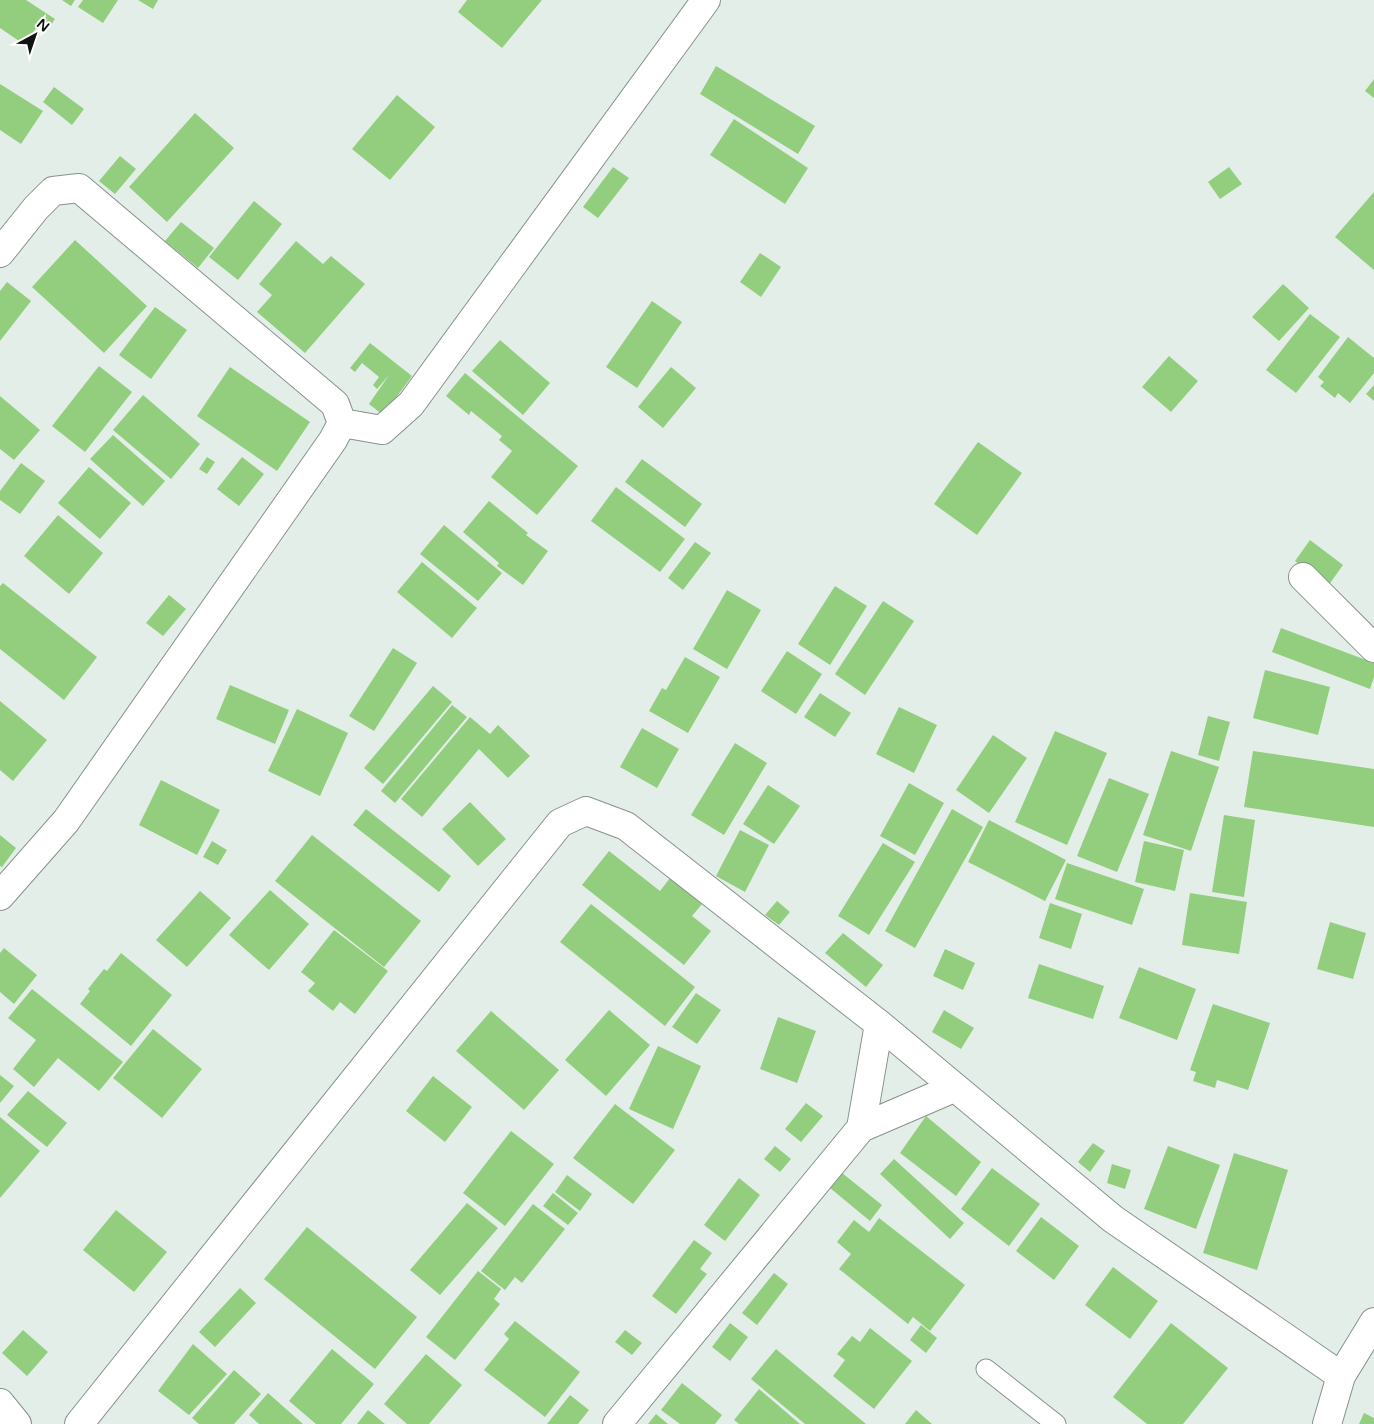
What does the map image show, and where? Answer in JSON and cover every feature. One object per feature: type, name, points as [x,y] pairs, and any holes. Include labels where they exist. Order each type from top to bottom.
[{"type":"street","points":[[342,423],[382,430],[411,404],[706,0]]},
{"type":"street","points":[[0,253],[36,208],[53,191],[79,188],[335,404],[342,423]]},
{"type":"street","points":[[0,896],[66,821],[327,448],[342,423]]},
{"type":"street","points":[[1303,578],[1374,648]]},
{"type":"street","points":[[79,1424],[560,823],[586,811],[626,826],[879,1024],[1113,1219],[1341,1376]]},
{"type":"street","points":[[861,1128],[879,1024]]},
{"type":"street","points":[[617,1424],[861,1128],[954,1088]]},
{"type":"street","points":[[1327,1424],[1341,1376],[1374,1322]]},
{"type":"street","points":[[0,1403],[17,1424]]},
{"type":"lane","points":[[986,1368],[1056,1424]]},
{"type":"building","points":[[0,0],[26,0],[55,19],[47,31],[38,25],[25,45],[0,28]]},
{"type":"building","points":[[62,0],[75,0],[71,6]]},
{"type":"building","points":[[83,0],[118,0],[103,23],[78,7]]},
{"type":"building","points":[[138,0],[158,0],[153,9]]},
{"type":"building","points":[[467,0],[542,0],[502,48],[458,12]]},
{"type":"building","points":[[716,66],[815,126],[798,154],[700,94]]},
{"type":"building","points":[[1374,79],[1374,98],[1365,91]]},
{"type":"building","points":[[0,84],[43,111],[21,144],[0,130]]},
{"type":"building","points":[[54,87],[84,109],[72,125],[43,102]]},
{"type":"building","points":[[397,95],[435,127],[390,180],[352,149]]},
{"type":"building","points":[[195,113],[234,148],[167,222],[129,187]]},
{"type":"building","points":[[734,119],[808,168],[785,204],[710,155]]},
{"type":"building","points":[[120,156],[136,169],[115,194],[99,181]]},
{"type":"building","points":[[613,167],[629,178],[598,218],[583,207]]},
{"type":"building","points":[[1229,167],[1242,184],[1220,199],[1208,182]]},
{"type":"building","points":[[1374,192],[1374,270],[1335,237]]},
{"type":"building","points":[[254,201],[282,224],[238,280],[209,257]]},
{"type":"building","points":[[181,222],[214,248],[198,268],[165,241]]},
{"type":"building","points":[[75,240],[147,306],[104,353],[32,287]]},
{"type":"building","points":[[296,241],[323,264],[331,256],[365,284],[305,353],[257,312],[272,295],[259,284]]},
{"type":"building","points":[[760,253],[781,267],[761,297],[740,282]]},
{"type":"building","points":[[7,282],[31,301],[0,341],[0,291]]},
{"type":"building","points":[[1283,284],[1309,308],[1279,341],[1252,317]]},
{"type":"building","points":[[652,301],[682,322],[637,388],[606,367]]},
{"type":"building","points":[[155,307],[187,330],[151,379],[119,355]]},
{"type":"building","points":[[1310,314],[1340,337],[1296,393],[1266,370]]},
{"type":"building","points":[[1348,337],[1374,358],[1374,373],[1350,403],[1338,393],[1335,398],[1320,386],[1324,382],[1318,377]]},
{"type":"building","points":[[500,340],[550,383],[523,415],[472,371]]},
{"type":"building","points":[[370,343],[412,376],[383,415],[369,404],[389,375],[377,389],[373,385],[379,377],[362,363],[355,372],[350,368]]},
{"type":"building","points":[[1169,356],[1198,381],[1171,412],[1142,387]]},
{"type":"building","points":[[99,366],[132,392],[85,452],[52,426]]},
{"type":"building","points":[[230,367],[310,422],[277,471],[197,416]]},
{"type":"building","points":[[671,367],[696,388],[663,428],[638,407]]},
{"type":"building","points":[[465,373],[578,466],[537,515],[491,477],[512,451],[499,440],[502,436],[471,411],[469,415],[446,396]]},
{"type":"building","points":[[1374,385],[1374,401],[1366,394]]},
{"type":"building","points":[[143,395],[200,444],[171,479],[113,430]]},
{"type":"building","points":[[0,396],[40,430],[14,460],[0,449]]},
{"type":"building","points":[[113,435],[165,481],[143,506],[90,459]]},
{"type":"building","points":[[978,442],[1022,473],[977,535],[934,504]]},
{"type":"building","points":[[207,457],[215,462],[207,474],[199,469]]},
{"type":"building","points":[[242,457],[264,474],[239,506],[217,489]]},
{"type":"building","points":[[642,459],[702,504],[685,527],[625,482]]},
{"type":"building","points":[[21,463],[45,481],[20,514],[0,500],[0,491]]},
{"type":"building","points":[[89,467],[131,503],[100,539],[58,503]]},
{"type":"building","points":[[616,487],[685,539],[660,572],[591,521]]},
{"type":"building","points":[[489,501],[528,533],[526,535],[548,551],[523,585],[497,566],[499,563],[463,532]]},
{"type":"building","points":[[58,515],[103,553],[69,594],[24,556]]},
{"type":"building","points":[[444,525],[502,573],[478,601],[420,554]]},
{"type":"building","points":[[1310,540],[1343,565],[1328,586],[1295,561]]},
{"type":"building","points":[[695,542],[711,553],[683,590],[668,578]]},
{"type":"building","points":[[422,562],[477,608],[452,638],[397,592]]},
{"type":"building","points":[[3,583],[97,657],[64,700],[0,649],[0,586]]},
{"type":"building","points":[[835,586],[867,606],[830,665],[798,644]]},
{"type":"building","points":[[727,590],[761,610],[727,669],[693,649]]},
{"type":"building","points":[[169,595],[186,609],[163,636],[146,623]]},
{"type":"building","points":[[883,601],[914,621],[865,695],[835,674]]},
{"type":"building","points":[[1281,628],[1374,663],[1374,677],[1370,689],[1272,652]]},
{"type":"building","points":[[393,648],[417,663],[374,731],[349,716]]},
{"type":"building","points":[[787,651],[822,674],[796,714],[761,691]]},
{"type":"building","points":[[685,657],[720,677],[688,733],[649,711],[662,688],[666,690]]},
{"type":"building","points":[[1265,670],[1330,687],[1318,735],[1253,718]]},
{"type":"building","points":[[230,685],[289,710],[275,744],[216,719]]},
{"type":"building","points":[[433,686],[452,702],[383,784],[364,768]]},
{"type":"building","points":[[820,693],[851,713],[835,737],[804,717]]},
{"type":"building","points":[[0,701],[47,740],[13,781],[0,770]]},
{"type":"building","points":[[452,705],[467,717],[395,803],[381,791]]},
{"type":"building","points":[[899,707],[937,725],[914,773],[876,754]]},
{"type":"building","points":[[297,709],[348,733],[320,796],[268,771]]},
{"type":"building","points":[[1208,716],[1230,722],[1219,761],[1198,755]]},
{"type":"building","points":[[470,717],[490,734],[498,725],[530,756],[508,778],[479,749],[422,817],[401,799]]},
{"type":"building","points":[[642,728],[679,749],[657,788],[620,767]]},
{"type":"building","points":[[1055,731],[1107,753],[1067,845],[1015,822]]},
{"type":"building","points":[[993,735],[1027,758],[989,813],[956,790]]},
{"type":"building","points":[[735,743],[767,763],[724,835],[691,815]]},
{"type":"building","points":[[1171,751],[1219,767],[1191,851],[1143,835]]},
{"type":"building","points":[[1253,751],[1374,769],[1374,827],[1244,807]]},
{"type":"building","points":[[1109,778],[1149,794],[1117,872],[1077,856]]},
{"type":"building","points":[[161,780],[220,810],[197,855],[139,825]]},
{"type":"building","points":[[909,783],[944,803],[915,855],[880,836]]},
{"type":"building","points":[[768,785],[800,806],[774,844],[743,824]]},
{"type":"building","points":[[470,802],[506,839],[478,866],[442,829]]},
{"type":"building","points":[[366,809],[451,876],[439,892],[353,825]]},
{"type":"building","points":[[952,809],[983,827],[915,948],[885,931]]},
{"type":"building","points":[[1224,815],[1255,820],[1244,897],[1212,892]]},
{"type":"building","points":[[989,820],[1066,860],[1045,901],[968,862]]},
{"type":"building","points":[[740,830],[769,845],[745,892],[716,876]]},
{"type":"building","points":[[0,835],[16,848],[2,867],[0,866]]},
{"type":"building","points":[[312,835],[421,921],[384,967],[275,881]]},
{"type":"building","points":[[212,841],[227,850],[218,865],[203,857]]},
{"type":"building","points":[[1144,841],[1184,850],[1175,891],[1135,882]]},
{"type":"building","points":[[883,843],[915,862],[869,935],[838,916]]},
{"type":"building","points":[[609,851],[660,891],[670,878],[702,904],[692,916],[711,931],[684,965],[582,885]]},
{"type":"building","points":[[1067,863],[1144,889],[1132,925],[1055,899]]},
{"type":"building","points":[[270,890],[309,924],[269,970],[229,935]]},
{"type":"building","points":[[200,891],[231,918],[187,967],[156,940]]},
{"type":"building","points":[[1190,893],[1247,902],[1239,954],[1182,945]]},
{"type":"building","points":[[777,901],[790,912],[779,925],[765,915]]},
{"type":"building","points":[[1050,903],[1082,914],[1071,949],[1039,938]]},
{"type":"building","points":[[591,904],[695,987],[665,1026],[560,942]]},
{"type":"building","points":[[1330,922],[1366,933],[1353,979],[1317,969]]},
{"type":"building","points":[[334,930],[388,971],[355,1014],[340,1002],[333,1011],[308,991],[315,983],[301,972]]},
{"type":"building","points":[[843,933],[883,965],[866,987],[825,953]]},
{"type":"building","points":[[4,948],[37,975],[14,1004],[0,992],[0,953]]},
{"type":"building","points":[[945,949],[975,963],[963,990],[933,976]]},
{"type":"building","points":[[121,953],[172,995],[131,1046],[80,1004],[90,991],[88,989],[104,969],[107,971]]},
{"type":"building","points":[[1039,964],[1104,986],[1093,1019],[1028,998]]},
{"type":"building","points":[[1139,967],[1196,989],[1177,1040],[1119,1018]]},
{"type":"building","points":[[32,989],[123,1062],[99,1091],[58,1058],[34,1087],[13,1069],[36,1040],[8,1018]]},
{"type":"building","points":[[696,993],[721,1010],[697,1044],[672,1027]]},
{"type":"building","points":[[1213,1004],[1270,1023],[1248,1090],[1217,1080],[1215,1088],[1193,1081],[1196,1072],[1190,1070]]},
{"type":"building","points":[[609,1010],[650,1045],[606,1096],[565,1060]]},
{"type":"building","points":[[944,1010],[974,1028],[961,1049],[932,1032]]},
{"type":"building","points":[[491,1011],[559,1070],[524,1110],[456,1051]]},
{"type":"building","points":[[778,1017],[816,1031],[797,1083],[760,1069]]},
{"type":"building","points":[[153,1029],[202,1069],[162,1118],[113,1078]]},
{"type":"building","points":[[658,1046],[701,1066],[673,1129],[629,1109]]},
{"type":"building","points":[[0,1075],[14,1086],[0,1103]]},
{"type":"building","points":[[433,1076],[472,1107],[445,1142],[406,1111]]},
{"type":"building","points":[[28,1091],[67,1123],[47,1147],[7,1115]]},
{"type":"building","points":[[806,1103],[823,1116],[801,1142],[785,1129]]},
{"type":"building","points":[[615,1104],[675,1150],[633,1204],[573,1158]]},
{"type":"building","points":[[926,1116],[981,1162],[956,1196],[900,1153]]},
{"type":"building","points":[[0,1117],[40,1151],[0,1198]]},
{"type":"building","points":[[511,1131],[554,1164],[505,1226],[463,1193]]},
{"type":"building","points":[[1093,1143],[1105,1151],[1090,1172],[1078,1162]]},
{"type":"building","points":[[775,1146],[791,1159],[780,1172],[764,1159]]},
{"type":"building","points":[[1168,1146],[1220,1165],[1196,1229],[1144,1209]]},
{"type":"building","points":[[1234,1153],[1288,1170],[1257,1270],[1203,1253]]},
{"type":"building","points":[[894,1159],[964,1223],[950,1239],[880,1174]]},
{"type":"building","points":[[1112,1164],[1131,1170],[1125,1189],[1107,1183]]},
{"type":"building","points":[[992,1168],[1040,1204],[1009,1246],[961,1209]]},
{"type":"building","points":[[842,1173],[882,1205],[870,1221],[830,1188]]},
{"type":"building","points":[[567,1175],[592,1194],[580,1211],[555,1192]]},
{"type":"building","points":[[739,1178],[760,1195],[725,1241],[704,1225]]},
{"type":"building","points":[[553,1193],[578,1213],[568,1225],[543,1206]]},
{"type":"building","points":[[467,1203],[498,1228],[440,1295],[410,1270]]},
{"type":"building","points":[[533,1204],[565,1229],[522,1283],[515,1277],[505,1290],[481,1271]]},
{"type":"building","points":[[116,1210],[167,1252],[134,1292],[83,1250]]},
{"type":"building","points":[[1041,1217],[1079,1246],[1054,1280],[1016,1251]]},
{"type":"building","points":[[879,1218],[965,1285],[930,1331],[913,1317],[908,1324],[839,1269],[851,1254],[837,1242],[854,1220],[869,1232]]},
{"type":"building","points":[[307,1227],[417,1317],[375,1369],[264,1279]]},
{"type":"building","points":[[694,1240],[712,1253],[700,1269],[707,1274],[676,1314],[652,1296]]},
{"type":"building","points":[[1113,1267],[1158,1301],[1130,1339],[1085,1305]]},
{"type":"building","points":[[478,1271],[501,1289],[494,1299],[500,1304],[455,1360],[426,1337]]},
{"type":"building","points":[[774,1273],[788,1284],[757,1325],[742,1313]]},
{"type":"building","points":[[240,1288],[256,1303],[215,1347],[199,1332]]},
{"type":"building","points":[[515,1321],[580,1372],[545,1417],[484,1370],[509,1339],[504,1334]]},
{"type":"building","points":[[730,1323],[748,1337],[730,1361],[712,1347]]},
{"type":"building","points":[[1171,1323],[1228,1368],[1183,1424],[1147,1424],[1113,1397]]},
{"type":"building","points":[[921,1325],[937,1338],[926,1353],[910,1340]]},
{"type":"building","points":[[870,1328],[912,1361],[874,1409],[833,1376],[845,1360],[837,1354],[852,1336],[860,1342]]},
{"type":"building","points":[[23,1330],[48,1352],[27,1376],[2,1353]]},
{"type":"building","points":[[625,1330],[642,1343],[632,1355],[615,1342]]},
{"type":"building","points":[[193,1344],[227,1374],[189,1415],[158,1391]]},
{"type":"building","points":[[332,1349],[374,1384],[341,1424],[316,1424],[289,1401]]},
{"type":"building","points":[[776,1349],[866,1424],[805,1424],[751,1379]]},
{"type":"building","points":[[426,1354],[462,1385],[429,1424],[407,1424],[384,1404]]},
{"type":"building","points":[[234,1370],[261,1394],[234,1424],[199,1424],[192,1418]]},
{"type":"building","points":[[682,1383],[722,1415],[715,1424],[680,1424],[661,1410]]},
{"type":"building","points":[[759,1389],[800,1424],[739,1424],[734,1420]]},
{"type":"building","points":[[268,1393],[303,1424],[259,1424],[249,1415]]},
{"type":"building","points":[[570,1395],[589,1410],[578,1424],[547,1424]]},
{"type":"building","points":[[368,1410],[385,1424],[357,1424]]},
{"type":"building","points":[[916,1410],[932,1424],[905,1424]]},
{"type":"building","points":[[1364,1413],[1374,1418],[1374,1424],[1359,1424]]},
{"type":"building","points":[[656,1414],[668,1424],[648,1424]]}]
